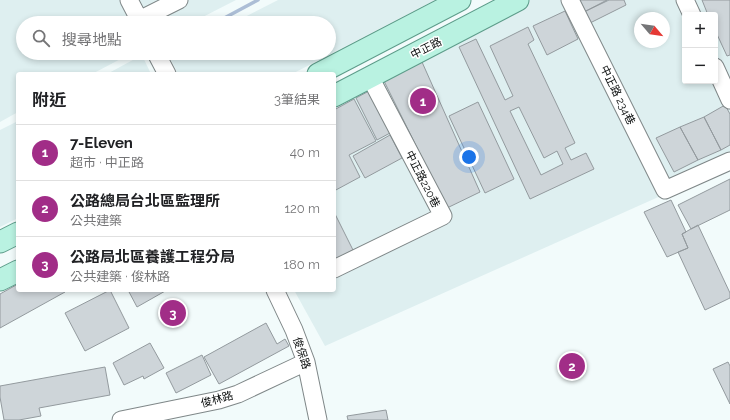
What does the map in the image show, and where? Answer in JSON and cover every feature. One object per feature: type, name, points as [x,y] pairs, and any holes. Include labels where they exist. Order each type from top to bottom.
[{"type":"main road","points":[[322,72],[460,0]]},
{"type":"main road","name":"中正路","points":[[336,95],[518,0]]},
{"type":"main road","points":[[0,242],[16,233]]},
{"type":"main road","points":[[0,280],[16,272]]},
{"type":"street","points":[[128,0],[137,16]]},
{"type":"street","points":[[151,16],[179,0]]},
{"type":"street","name":"中正路 234巷","points":[[570,0],[665,190],[730,161]]},
{"type":"street","points":[[685,0],[691,12]]},
{"type":"street","points":[[160,60],[166,72]]},
{"type":"street","points":[[718,74],[730,100]]},
{"type":"street","name":"中正路220巷","points":[[336,268],[443,216],[370,77]]},
{"type":"street","name":"俊保路","points":[[281,292],[306,362],[318,420]]},
{"type":"street","name":"俊林路","points":[[121,420],[219,400],[238,394],[306,362]]},
{"type":"shaded area","points":[[0,0],[236,0],[205,16],[16,16],[16,60],[119,60],[96,72],[16,72],[16,113],[0,122]]},
{"type":"shaded area","points":[[278,0],[435,0],[336,51],[336,16],[247,16]]},
{"type":"shaded area","points":[[530,0],[730,0],[730,165],[325,346],[295,292],[336,292],[336,100]]},
{"type":"shaded area","points":[[133,60],[144,60],[150,72],[111,72]]},
{"type":"shaded area","points":[[171,60],[319,60],[296,72],[177,72]]},
{"type":"shaded area","points":[[16,122],[16,219],[0,227],[0,130]]},
{"type":"building","points":[[576,0],[607,0],[582,13]]},
{"type":"building","points":[[609,0],[624,0],[626,5],[590,23],[584,12]]},
{"type":"building","points":[[702,0],[730,0],[730,55],[727,56],[718,36],[718,12],[707,12]]},
{"type":"building","points":[[565,11],[578,39],[547,55],[533,26]]},
{"type":"building","points":[[528,27],[534,40],[528,44],[575,143],[565,148],[571,160],[586,153],[594,169],[530,199],[459,47],[476,39],[505,100],[513,96],[490,46]],"holes":[[[519,107],[544,158],[557,151],[563,164],[541,175],[510,111]]]},
{"type":"building","points":[[422,62],[480,192],[447,208],[384,81]]},
{"type":"building","points":[[369,91],[390,133],[377,140],[356,98]]},
{"type":"building","points":[[354,99],[376,141],[349,155],[360,177],[336,190],[336,109]]},
{"type":"building","points":[[478,102],[514,179],[485,193],[449,116]]},
{"type":"building","points":[[725,105],[730,114],[730,145],[721,150],[704,117]]},
{"type":"building","points":[[704,117],[721,150],[698,160],[680,127]]},
{"type":"building","points":[[680,127],[698,160],[674,172],[656,138]]},
{"type":"building","points":[[390,135],[402,158],[365,178],[353,156]]},
{"type":"building","points":[[730,179],[730,210],[691,229],[678,205]]},
{"type":"building","points":[[671,200],[686,232],[682,234],[688,248],[667,257],[644,212]]},
{"type":"building","points":[[336,216],[353,250],[336,259]]},
{"type":"building","points":[[698,225],[730,293],[730,298],[705,310],[678,252],[688,248],[682,234]]},
{"type":"building","points":[[16,285],[16,292],[65,292],[0,328],[0,294]]},
{"type":"building","points":[[106,292],[111,292],[129,328],[85,351],[65,313]]},
{"type":"building","points":[[129,292],[163,292],[137,307]]},
{"type":"building","points":[[266,323],[277,344],[285,339],[289,346],[219,384],[204,357]]},
{"type":"building","points":[[150,343],[164,368],[144,379],[143,376],[124,385],[113,363]]},
{"type":"building","points":[[202,355],[211,375],[176,393],[166,373]]},
{"type":"building","points":[[728,362],[730,366],[730,404],[713,369]]},
{"type":"building","points":[[105,367],[110,395],[39,408],[41,416],[19,420],[4,420],[0,397],[0,386]]},
{"type":"building","points":[[386,410],[388,420],[348,420],[347,416]]},
{"type":"waterway","points":[[228,16],[258,0]]},
{"type":"place","name":"7-Eleven","points":[[423,101]]},
{"type":"place","name":"公路局北區養護工程分局","points":[[173,313]]},
{"type":"place","name":"公路總局台北區監理所","points":[[572,366]]}]
